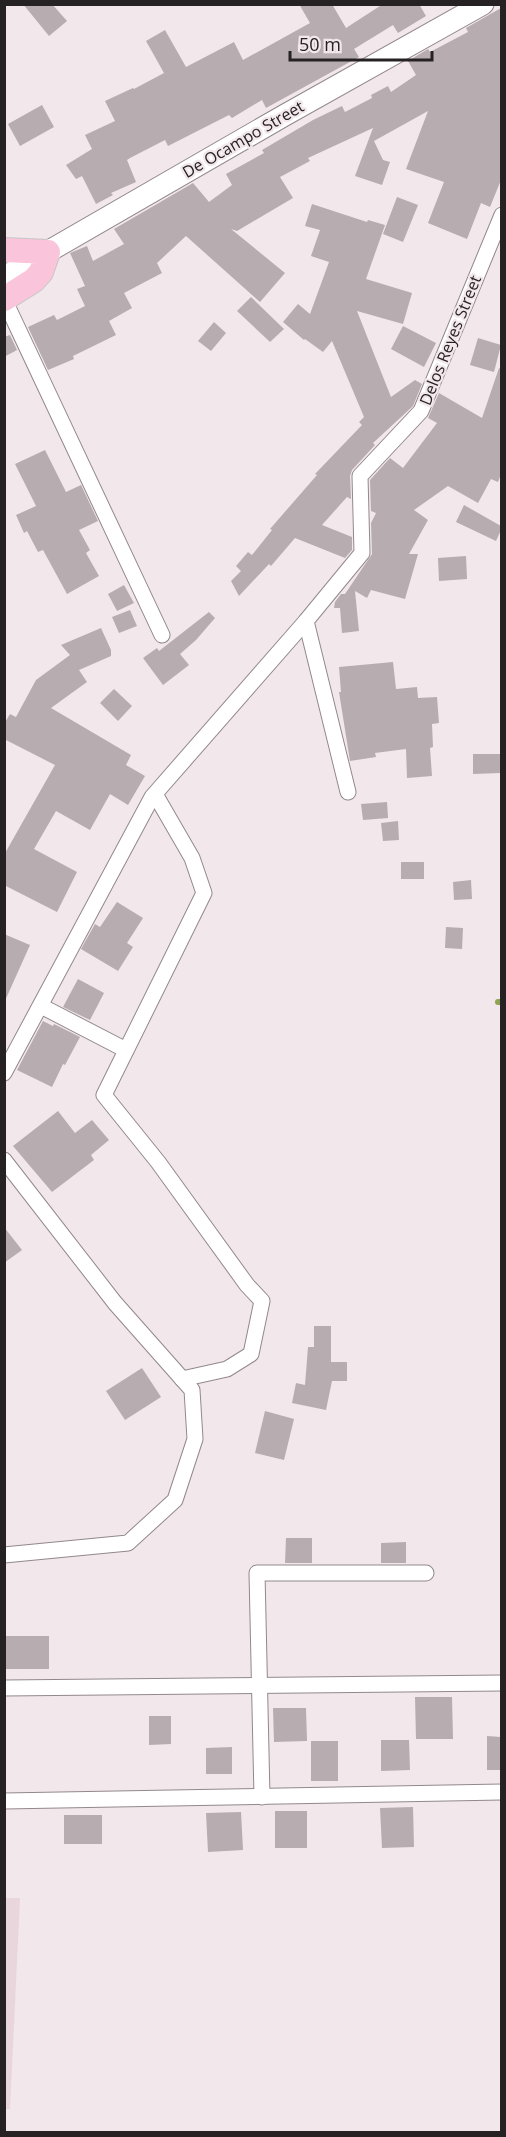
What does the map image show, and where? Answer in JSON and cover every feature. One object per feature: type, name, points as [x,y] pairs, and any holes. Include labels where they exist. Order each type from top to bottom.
[{"type":"main road","name":"De Ocampo Street","points":[[4,277],[483,4]]},
{"type":"main road","points":[[4,250],[48,252],[41,272],[34,280],[4,299]]},
{"type":"street","name":"Delos Reyes Street","points":[[306,621],[362,553],[360,476],[421,411],[501,215]]},
{"type":"street","points":[[4,299],[162,635]]},
{"type":"street","points":[[306,621],[348,792]]},
{"type":"street","points":[[4,1073],[155,794],[306,621]]},
{"type":"street","points":[[155,794],[192,858],[204,893],[104,1095],[158,1162],[262,1301],[251,1354],[227,1369],[182,1379]]},
{"type":"street","points":[[41,1006],[126,1050]]},
{"type":"street","points":[[4,1160],[115,1303],[192,1390],[195,1439],[174,1500],[128,1543],[4,1555]]},
{"type":"street","points":[[262,1797],[257,1573],[426,1573]]},
{"type":"street","points":[[4,1688],[501,1683]]},
{"type":"street","points":[[4,1801],[501,1792]]},
{"type":"shaded area","points":[[5,1898],[20,1898],[10,2109],[4,2109]]},
{"type":"building","points":[[23,4],[52,4],[67,21],[49,36]]},
{"type":"building","points":[[299,4],[332,4],[346,28],[383,4],[419,4],[426,16],[398,33],[393,25],[354,49],[359,57],[266,108],[262,100],[232,118],[229,115],[168,146],[165,140],[130,158],[127,160],[136,182],[111,193],[113,195],[96,204],[82,176],[76,179],[66,165],[92,149],[85,135],[115,121],[105,101],[164,73],[146,41],[165,30],[186,67],[234,42],[243,60],[310,23]]},
{"type":"building","points":[[501,8],[501,180],[490,207],[481,203],[467,239],[428,223],[444,182],[406,169],[428,111],[374,141],[383,160],[390,162],[382,185],[355,176],[373,128],[308,158],[310,161],[280,177],[293,198],[237,231],[231,229],[285,273],[260,302],[186,236],[157,263],[162,273],[124,293],[132,308],[109,321],[116,335],[73,356],[74,359],[48,370],[28,327],[54,315],[57,320],[85,306],[77,289],[85,286],[70,253],[87,246],[93,261],[124,244],[114,229],[193,183],[209,202],[232,185],[226,174],[264,153],[262,150],[342,106],[345,112],[372,98],[371,95],[388,86],[391,92],[416,75],[408,61],[428,49],[430,52],[468,32],[466,28]]},
{"type":"building","points":[[42,105],[54,127],[20,146],[8,124]]},
{"type":"building","points":[[397,197],[418,205],[403,242],[383,234]]},
{"type":"building","points":[[312,204],[367,222],[368,220],[385,225],[366,279],[412,293],[403,324],[357,311],[391,397],[415,380],[422,384],[413,406],[373,443],[375,445],[352,470],[351,499],[347,497],[322,525],[352,537],[352,550],[345,558],[295,538],[271,566],[269,564],[239,596],[231,581],[241,571],[236,566],[248,552],[252,555],[272,530],[270,529],[317,475],[315,474],[362,425],[359,422],[364,417],[332,341],[323,352],[283,322],[298,304],[310,314],[329,262],[311,256],[320,230],[305,226]]},
{"type":"building","points":[[251,297],[284,329],[270,342],[237,311]]},
{"type":"building","points":[[214,322],[226,333],[211,351],[198,341]]},
{"type":"building","points":[[403,326],[436,343],[424,367],[391,349]]},
{"type":"building","points":[[10,335],[17,350],[4,357],[4,337]]},
{"type":"building","points":[[478,338],[501,345],[494,372],[470,365]]},
{"type":"building","points":[[499,368],[501,369],[501,474],[498,482],[491,479],[478,503],[448,486],[414,510],[428,520],[409,554],[418,554],[405,599],[371,590],[367,598],[355,591],[359,631],[342,633],[340,608],[334,608],[335,602],[341,594],[345,594],[372,554],[371,523],[376,513],[371,511],[370,480],[390,458],[403,468],[437,423],[428,418],[439,393],[482,418]]},
{"type":"building","points":[[45,450],[66,492],[81,485],[98,521],[79,530],[90,550],[86,553],[99,576],[67,594],[43,550],[38,552],[27,531],[24,533],[16,515],[36,506],[15,464]]},
{"type":"building","points":[[464,505],[501,526],[496,541],[456,522]]},
{"type":"building","points":[[466,556],[467,579],[439,581],[438,558]]},
{"type":"building","points":[[124,585],[134,603],[117,611],[108,594]]},
{"type":"building","points":[[130,610],[137,626],[119,633],[112,617]]},
{"type":"building","points":[[209,612],[215,618],[180,654],[189,665],[163,685],[143,658],[157,648],[159,651]]},
{"type":"building","points":[[101,628],[111,650],[111,656],[79,670],[87,682],[51,708],[131,755],[126,765],[145,776],[128,805],[110,794],[90,830],[56,811],[34,849],[77,872],[57,912],[4,885],[4,855],[55,765],[4,739],[4,724],[10,714],[16,717],[36,680],[70,655],[61,645]]},
{"type":"building","points":[[393,662],[396,689],[417,687],[418,698],[437,697],[439,723],[432,724],[433,747],[430,748],[432,776],[407,778],[406,749],[375,753],[376,757],[350,761],[339,692],[341,692],[339,667]]},
{"type":"building","points":[[114,689],[132,706],[118,721],[100,703]]},
{"type":"building","points":[[473,754],[501,754],[501,773],[473,774]]},
{"type":"building","points":[[387,802],[388,818],[363,820],[361,804]]},
{"type":"building","points":[[398,821],[399,840],[383,841],[381,823]]},
{"type":"building","points":[[401,862],[424,862],[424,879],[401,879]]},
{"type":"building","points":[[471,880],[472,899],[454,900],[453,882]]},
{"type":"building","points":[[117,902],[143,918],[127,943],[133,947],[118,971],[81,949],[95,924],[100,927]]},
{"type":"building","points":[[446,927],[463,928],[462,949],[445,948]]},
{"type":"building","points":[[4,934],[30,945],[4,1003]]},
{"type":"building","points":[[78,979],[104,993],[90,1020],[63,1007]]},
{"type":"building","points":[[43,1021],[80,1037],[52,1087],[17,1070]]},
{"type":"building","points":[[58,1111],[75,1133],[92,1120],[109,1140],[91,1155],[94,1160],[52,1192],[13,1146]]},
{"type":"building","points":[[4,1227],[22,1250],[4,1263]]},
{"type":"building","points":[[314,1326],[331,1326],[331,1362],[347,1362],[347,1381],[332,1381],[326,1410],[292,1403],[296,1383],[305,1385],[308,1347],[314,1347]]},
{"type":"building","points":[[142,1368],[161,1397],[125,1420],[106,1391]]},
{"type":"building","points":[[265,1411],[294,1419],[284,1460],[255,1453]]},
{"type":"building","points":[[286,1538],[312,1538],[312,1563],[285,1563]]},
{"type":"building","points":[[406,1542],[406,1563],[381,1563],[381,1543]]},
{"type":"building","points":[[4,1636],[49,1636],[49,1669],[4,1669]]},
{"type":"building","points":[[415,1697],[452,1697],[453,1739],[416,1739]]},
{"type":"building","points":[[273,1708],[306,1708],[307,1741],[274,1742]]},
{"type":"building","points":[[149,1716],[171,1716],[171,1744],[149,1745]]},
{"type":"building","points":[[487,1736],[501,1737],[501,1770],[487,1770]]},
{"type":"building","points":[[381,1740],[409,1740],[410,1770],[381,1771]]},
{"type":"building","points":[[311,1741],[338,1741],[338,1781],[311,1781]]},
{"type":"building","points":[[232,1747],[232,1774],[206,1774],[206,1748]]},
{"type":"building","points":[[413,1807],[414,1847],[382,1848],[380,1808]]},
{"type":"building","points":[[275,1811],[307,1811],[307,1848],[275,1848]]},
{"type":"building","points":[[241,1812],[243,1850],[208,1852],[206,1813]]},
{"type":"building","points":[[64,1815],[102,1815],[102,1844],[64,1844]]}]
